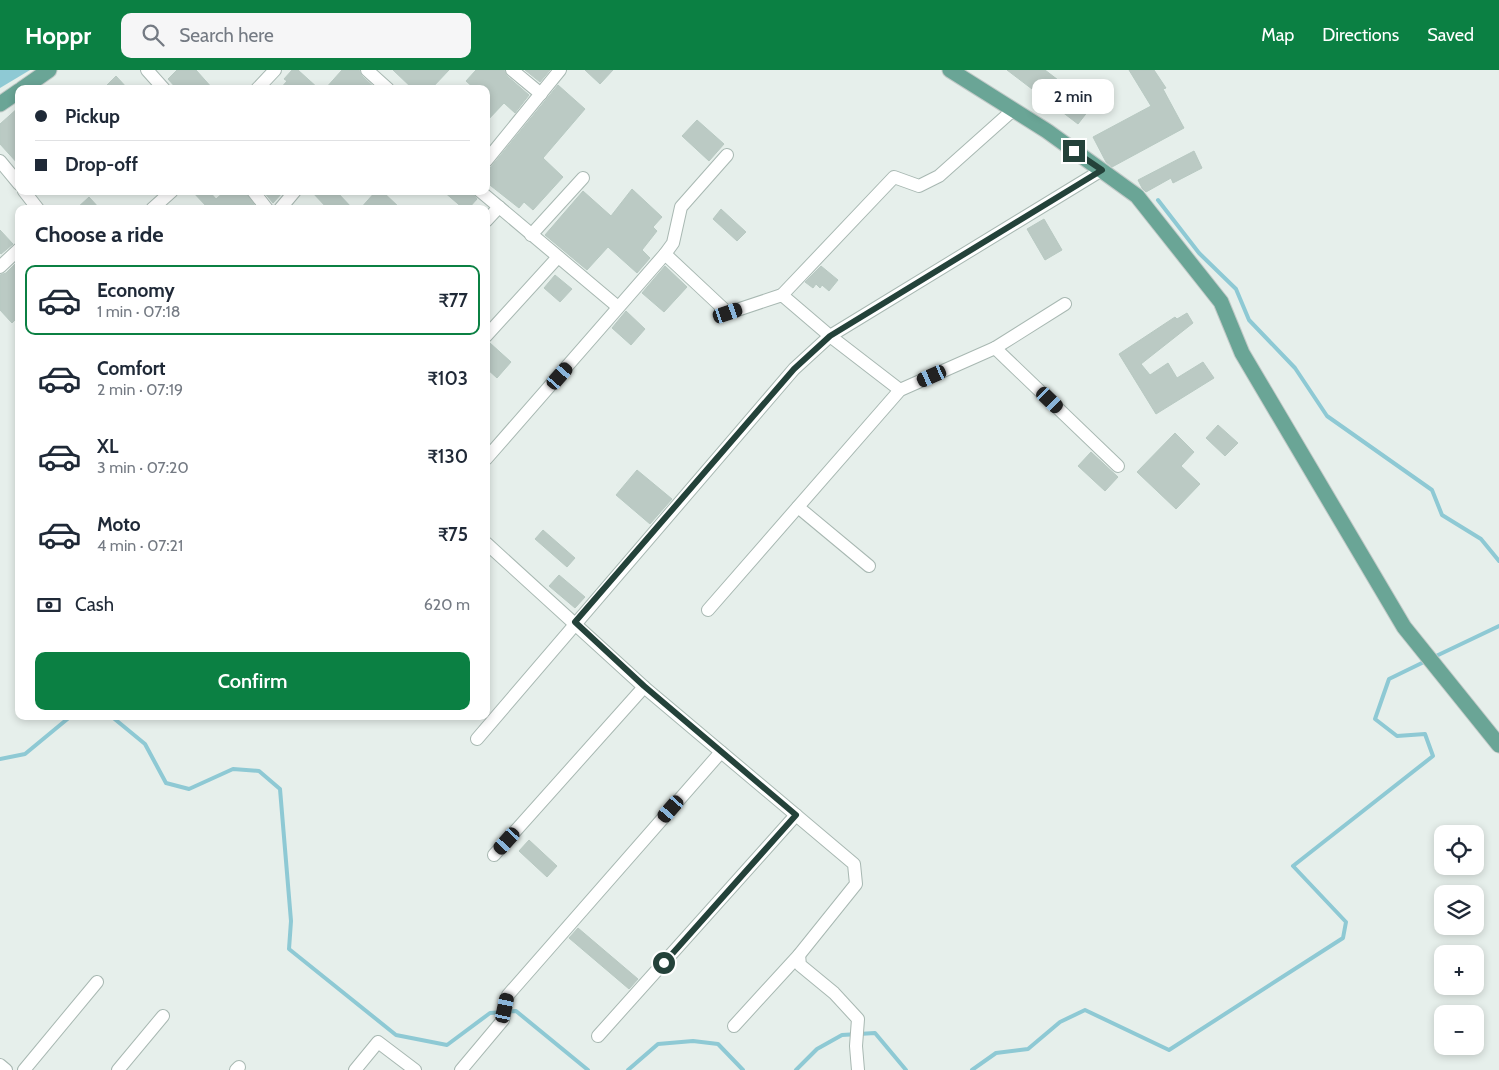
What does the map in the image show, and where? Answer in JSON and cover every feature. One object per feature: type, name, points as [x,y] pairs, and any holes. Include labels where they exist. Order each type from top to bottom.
[{"type":"main road","points":[[28,85],[49,70]]},
{"type":"main road","points":[[956,72],[1047,131],[1137,196],[1221,302],[1242,353],[1404,627],[1499,745]]},
{"type":"main road","points":[[0,104],[15,94]]},
{"type":"street","points":[[147,70],[160,85]]},
{"type":"street","points":[[261,85],[275,70]]},
{"type":"street","points":[[367,70],[384,85]]},
{"type":"street","points":[[512,70],[541,94]]},
{"type":"street","points":[[490,156],[560,70]]},
{"type":"street","points":[[665,254],[728,313],[782,295],[894,177],[919,186],[939,176],[1013,110]]},
{"type":"street","points":[[490,454],[665,254],[673,243],[681,207],[726,155]]},
{"type":"street","points":[[0,160],[15,179]]},
{"type":"street","points":[[477,739],[575,622],[794,369],[830,336],[1102,170]]},
{"type":"street","points":[[531,235],[583,178]]},
{"type":"street","points":[[27,195],[35,205]]},
{"type":"street","points":[[156,205],[168,195]]},
{"type":"street","points":[[256,195],[265,205]]},
{"type":"street","points":[[283,205],[292,195]]},
{"type":"street","points":[[485,195],[618,307]]},
{"type":"street","points":[[490,217],[499,207]]},
{"type":"street","points":[[0,267],[15,253]]},
{"type":"street","points":[[490,332],[558,257]]},
{"type":"street","points":[[782,295],[830,336],[900,390]]},
{"type":"street","points":[[708,610],[900,390],[995,348],[1065,304]]},
{"type":"street","points":[[995,348],[1118,466]]},
{"type":"street","points":[[798,507],[869,566]]},
{"type":"street","points":[[490,547],[644,686],[854,864],[856,884],[799,955],[734,1026]]},
{"type":"street","points":[[494,855],[644,686]]},
{"type":"street","points":[[461,1070],[502,1020],[508,995],[721,752]]},
{"type":"street","points":[[598,1036],[796,815]]},
{"type":"street","points":[[799,955],[800,965],[834,993],[858,1019],[856,1046],[858,1070]]},
{"type":"street","points":[[24,1070],[97,982]]},
{"type":"street","points":[[118,1070],[163,1016]]},
{"type":"street","points":[[355,1070],[378,1042],[415,1070]]},
{"type":"street","points":[[0,1065],[6,1070]]},
{"type":"water","points":[[0,70],[30,70],[0,88]]},
{"type":"building","points":[[177,70],[196,70],[209,85],[173,85],[168,79]]},
{"type":"building","points":[[292,70],[298,70],[315,85],[284,85],[287,81],[284,79]]},
{"type":"building","points":[[342,70],[359,70],[362,76],[372,85],[329,85]]},
{"type":"building","points":[[393,70],[449,70],[435,85],[409,85]]},
{"type":"building","points":[[476,70],[504,70],[507,76],[529,95],[515,113],[504,103],[490,118],[490,85],[470,85],[466,81]]},
{"type":"building","points":[[525,70],[550,70],[540,82]]},
{"type":"building","points":[[585,70],[613,70],[600,84]]},
{"type":"building","points":[[1007,70],[1045,70],[1092,106],[1078,124]]},
{"type":"building","points":[[1129,70],[1154,70],[1166,88],[1163,89],[1184,128],[1112,167],[1106,162],[1093,137],[1151,106]]},
{"type":"building","points":[[116,76],[124,85],[107,85]]},
{"type":"building","points":[[558,85],[585,109],[543,158],[563,177],[533,210],[524,202],[519,208],[490,185],[490,168]]},
{"type":"building","points":[[15,111],[15,161],[0,144],[0,124]]},
{"type":"building","points":[[697,120],[724,144],[709,161],[682,136]]},
{"type":"building","points":[[1194,151],[1202,168],[1173,183],[1171,178],[1146,192],[1142,188],[1138,180]]},
{"type":"building","points":[[632,189],[662,217],[653,227],[657,231],[642,250],[650,258],[637,273],[608,247],[587,270],[545,235],[583,191],[611,216]]},
{"type":"building","points":[[196,195],[212,195],[216,199],[220,195],[248,195],[254,205],[205,205]]},
{"type":"building","points":[[266,195],[280,195],[273,203]]},
{"type":"building","points":[[315,195],[340,195],[349,205],[324,205]]},
{"type":"building","points":[[372,195],[386,195],[397,205],[364,205]]},
{"type":"building","points":[[448,195],[474,195],[477,199],[472,205],[459,205]]},
{"type":"building","points":[[89,197],[96,205],[80,205]]},
{"type":"building","points":[[721,209],[746,232],[737,241],[713,219]]},
{"type":"building","points":[[1044,219],[1062,250],[1045,260],[1027,229]]},
{"type":"building","points":[[0,230],[13,244],[1,254],[0,253]]},
{"type":"building","points":[[15,264],[15,320],[12,323],[0,310],[0,275],[6,273]]},
{"type":"building","points":[[665,266],[687,287],[664,312],[642,293]]},
{"type":"building","points":[[821,266],[838,280],[829,291],[822,285],[820,288],[816,284],[813,288],[805,282]]},
{"type":"building","points":[[555,275],[572,289],[560,302],[544,288]]},
{"type":"building","points":[[626,311],[645,329],[631,345],[612,328]]},
{"type":"building","points":[[1187,313],[1193,323],[1141,364],[1150,375],[1168,363],[1177,378],[1203,362],[1214,378],[1156,414],[1119,354],[1175,317],[1177,319]]},
{"type":"building","points":[[490,343],[511,362],[497,378],[490,372]]},
{"type":"building","points":[[1218,425],[1238,443],[1225,456],[1206,438]]},
{"type":"building","points":[[1175,433],[1194,452],[1181,466],[1200,484],[1176,509],[1137,472]]},
{"type":"building","points":[[1091,452],[1118,477],[1105,491],[1078,466]]},
{"type":"building","points":[[637,470],[672,499],[650,524],[616,495]]},
{"type":"building","points":[[543,530],[575,558],[567,567],[535,539]]},
{"type":"building","points":[[559,575],[585,597],[575,608],[549,586]]},
{"type":"building","points":[[529,840],[557,866],[547,877],[519,851]]},
{"type":"building","points":[[578,928],[638,979],[629,989],[569,938]]},
{"type":"waterway","points":[[1158,200],[1199,253],[1236,289],[1249,320],[1295,368],[1327,416],[1432,490],[1442,515],[1481,539],[1499,561]]},
{"type":"waterway","points":[[1434,657],[1499,626]]},
{"type":"waterway","points":[[972,1070],[996,1053],[1028,1049],[1060,1022],[1085,1010],[1169,1050],[1343,938],[1346,922],[1293,866],[1433,756],[1425,734],[1397,736],[1375,719],[1389,679],[1428,660]]},
{"type":"waterway","points":[[0,759],[25,754],[66,720]]},
{"type":"waterway","points":[[116,720],[145,744],[166,783],[189,789],[233,769],[259,771],[280,789],[291,921],[289,949],[396,1035],[447,1045],[490,1013],[516,1011],[588,1070]]},
{"type":"waterway","points":[[796,1070],[817,1049],[842,1035],[875,1033],[906,1070]]},
{"type":"waterway","points":[[628,1070],[658,1044],[693,1041],[718,1044],[743,1070]]},
{"type":"route","points":[[664,963],[796,815],[644,686],[575,622],[794,369],[830,336],[1102,170],[1074,151]]}]
